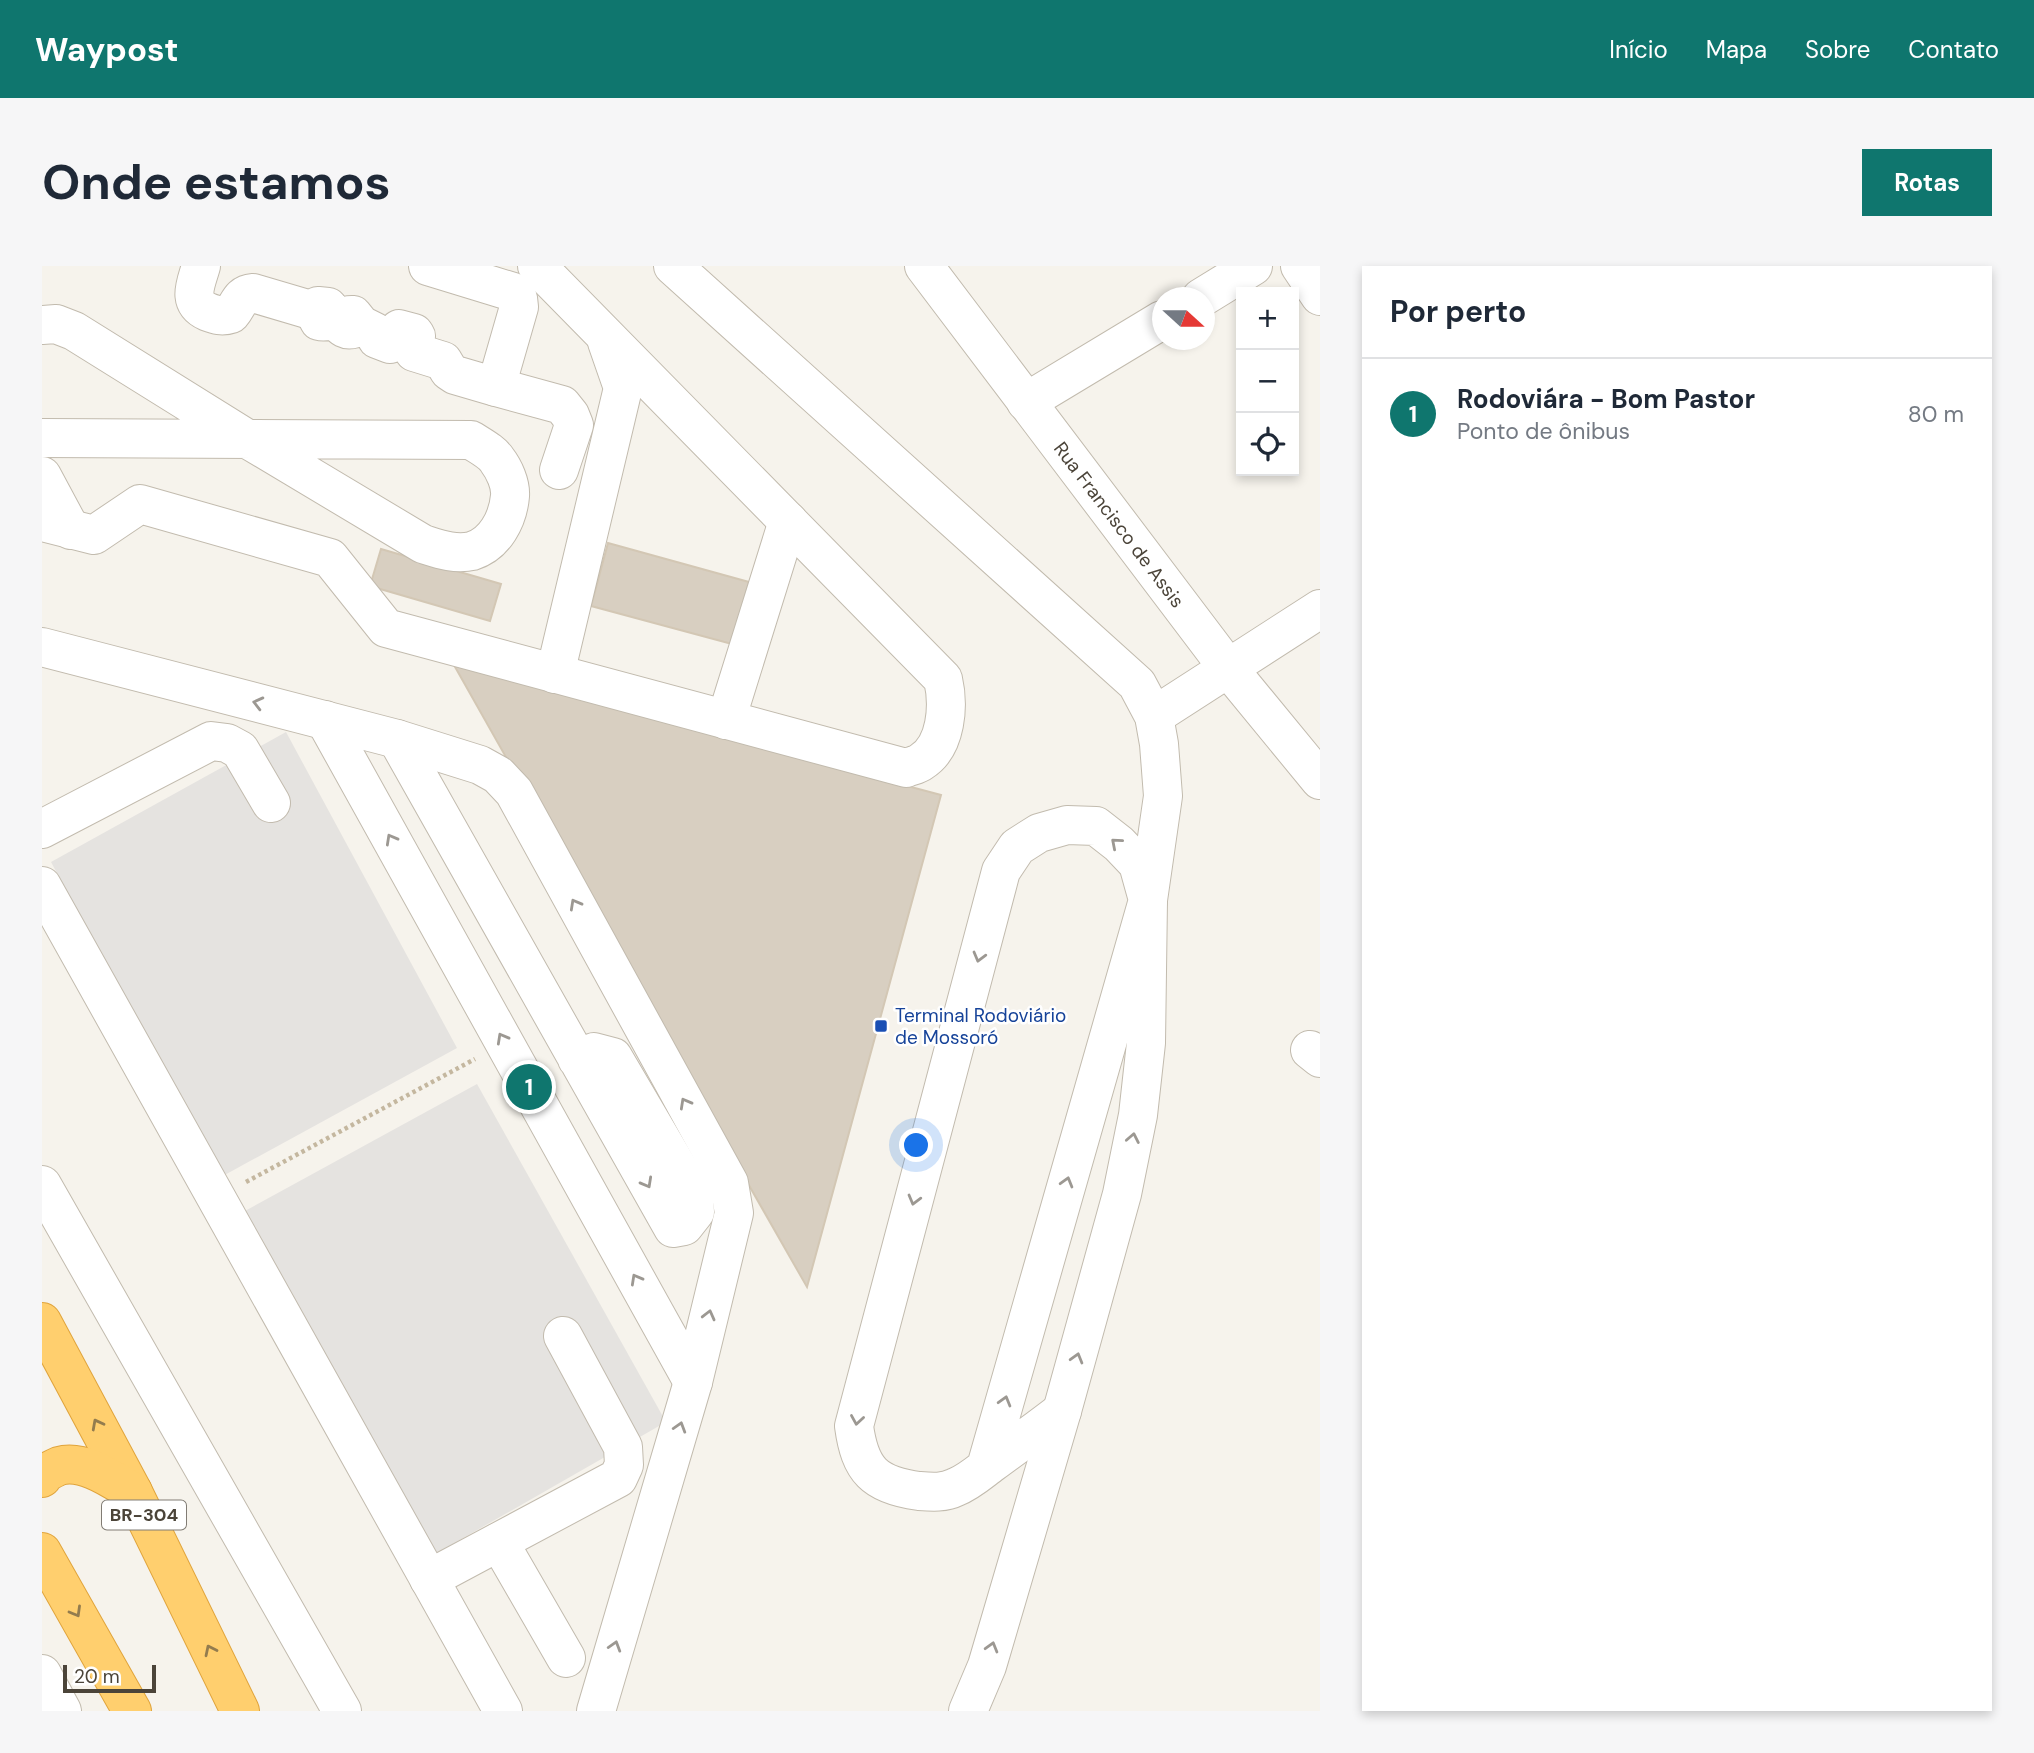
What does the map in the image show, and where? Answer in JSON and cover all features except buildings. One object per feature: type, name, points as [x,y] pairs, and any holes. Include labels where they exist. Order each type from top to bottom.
[{"type":"highway","name":"BR-304","points":[[42,1322],[133,1492],[240,1711]]},
{"type":"highway","points":[[42,1478],[44,1474],[60,1466],[76,1466],[103,1474],[133,1492]]},
{"type":"highway","points":[[42,1552],[132,1711]]},
{"type":"street","points":[[201,266],[193,295],[194,301],[198,307],[209,313],[219,316],[231,314],[240,298],[253,293],[375,332],[377,340],[390,344],[400,330],[414,333],[414,352],[443,361],[455,376],[562,405],[570,415],[573,425],[559,470]]},
{"type":"street","points":[[428,266],[513,292],[518,298],[517,315],[496,387]]},
{"type":"street","points":[[42,476],[56,526],[94,536],[140,504],[330,558],[386,628],[906,768],[922,762],[934,750],[944,725],[947,698],[943,679],[537,266]]},
{"type":"street","points":[[673,266],[1137,684],[1154,716],[1160,744],[1163,796],[1148,900],[1146,1043],[1138,1115],[1122,1194],[1062,1412],[987,1666],[968,1711]]},
{"type":"street","name":"Rua Francisco de Assis","points":[[924,266],[1228,668],[1320,780]]},
{"type":"street","points":[[1215,289],[1253,266]]},
{"type":"street","points":[[1300,266],[1320,296]]},
{"type":"street","points":[[42,325],[56,324],[74,331],[423,544],[450,552],[471,551],[489,543],[502,527],[511,494],[506,476],[496,457],[471,440]]},
{"type":"street","points":[[1026,402],[1152,327]]},
{"type":"street","points":[[555,674],[623,388],[604,334]]},
{"type":"street","points":[[42,438],[471,440],[601,484]]},
{"type":"street","points":[[726,720],[788,521]]},
{"type":"street","points":[[1154,716],[1320,609]]},
{"type":"street","points":[[42,647],[397,739],[480,765],[498,775],[514,792],[729,1183],[734,1213],[693,1382],[596,1711]]},
{"type":"street","points":[[325,720],[693,1382]]},
{"type":"street","points":[[397,739],[577,1059]]},
{"type":"street","points":[[42,829],[211,741],[227,743],[240,750],[271,803]]},
{"type":"street","points":[[986,1467],[1148,900],[1138,864],[1119,844],[1096,827],[1066,825],[1040,833],[1017,847],[1001,872],[854,1426],[858,1451],[868,1470],[884,1483],[935,1493],[956,1487],[986,1467],[1062,1412]]},
{"type":"street","points":[[42,886],[503,1711]]},
{"type":"street","points":[[42,1185],[342,1711]]},
{"type":"street","points":[[429,1579],[618,1478],[624,1465],[623,1447],[563,1336]]},
{"type":"street","points":[[499,1542],[566,1658]]},
{"type":"street","points":[[42,1674],[62,1711]]},
{"type":"path","points":[[216,1198],[504,1043]]},
{"type":"shaded area","points":[[286,732],[457,1048],[221,1177],[51,862]]},
{"type":"shaded area","points":[[477,1084],[666,1422],[437,1553],[243,1212]]},
{"type":"place","name":"Terminal Rodoviário de Mossoró","points":[[881,1026]]},
{"type":"place","name":"Rodoviára - Bom Pastor","points":[[529,1087]]}]
